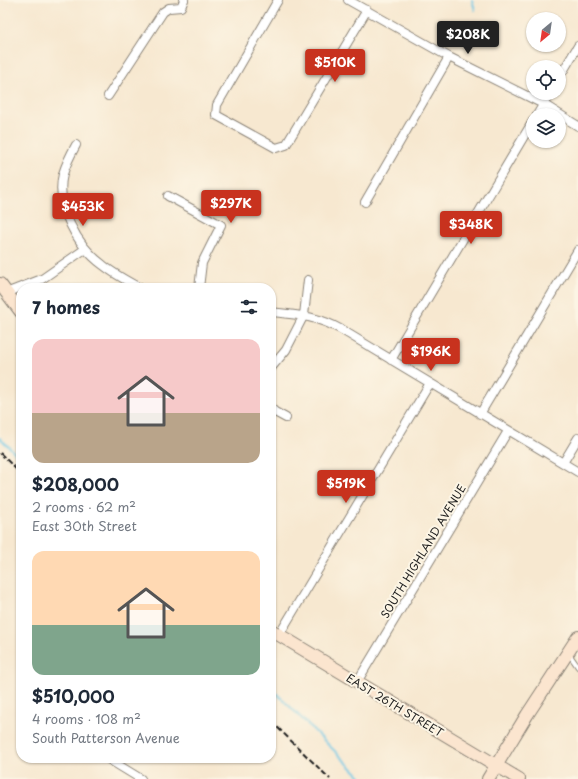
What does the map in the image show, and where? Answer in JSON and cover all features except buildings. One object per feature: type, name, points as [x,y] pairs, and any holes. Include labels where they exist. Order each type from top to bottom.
[{"type":"street","points":[[108,96],[163,12],[169,8],[181,7],[184,0]]},
{"type":"street","points":[[278,0],[217,105],[216,115],[276,148],[286,145],[367,10]]},
{"type":"street","points":[[348,0],[449,57],[543,104],[578,126]]},
{"type":"street","points":[[566,66],[578,46]]},
{"type":"street","points":[[366,202],[449,57]]},
{"type":"street","points":[[541,108],[546,100]]},
{"type":"street","points":[[391,360],[526,133]]},
{"type":"street","points":[[76,145],[63,173],[61,184],[62,203],[68,220],[86,249],[102,265],[132,283]]},
{"type":"street","points":[[168,196],[221,225],[202,263],[200,283]]},
{"type":"street","points":[[22,283],[42,279],[86,249]]},
{"type":"street","points":[[480,414],[578,250]]},
{"type":"street","points":[[276,362],[286,350],[304,315],[308,280]]},
{"type":"street","points":[[16,284],[2,287],[16,305]]},
{"type":"street","points":[[276,312],[304,315],[330,323],[578,472]]},
{"type":"street","points":[[276,631],[430,383]]},
{"type":"street","points":[[276,412],[286,418]]},
{"type":"street","name":"SOUTH HIGHLAND AVENUE","points":[[357,682],[508,431]]},
{"type":"street","points":[[562,463],[578,438]]},
{"type":"street","name":"EAST 26TH STREET","points":[[276,634],[519,779]]},
{"type":"street","points":[[488,779],[527,715],[578,637]]},
{"type":"street","points":[[115,763],[141,779]]},
{"type":"lane","points":[[568,652],[578,667]]},
{"type":"waterway","points":[[472,0],[475,10]]},
{"type":"waterway","points":[[0,438],[16,454]]},
{"type":"waterway","points":[[276,693],[363,779]]},
{"type":"railway","points":[[0,453],[16,469]]},
{"type":"railway","points":[[276,726],[330,779]]}]
